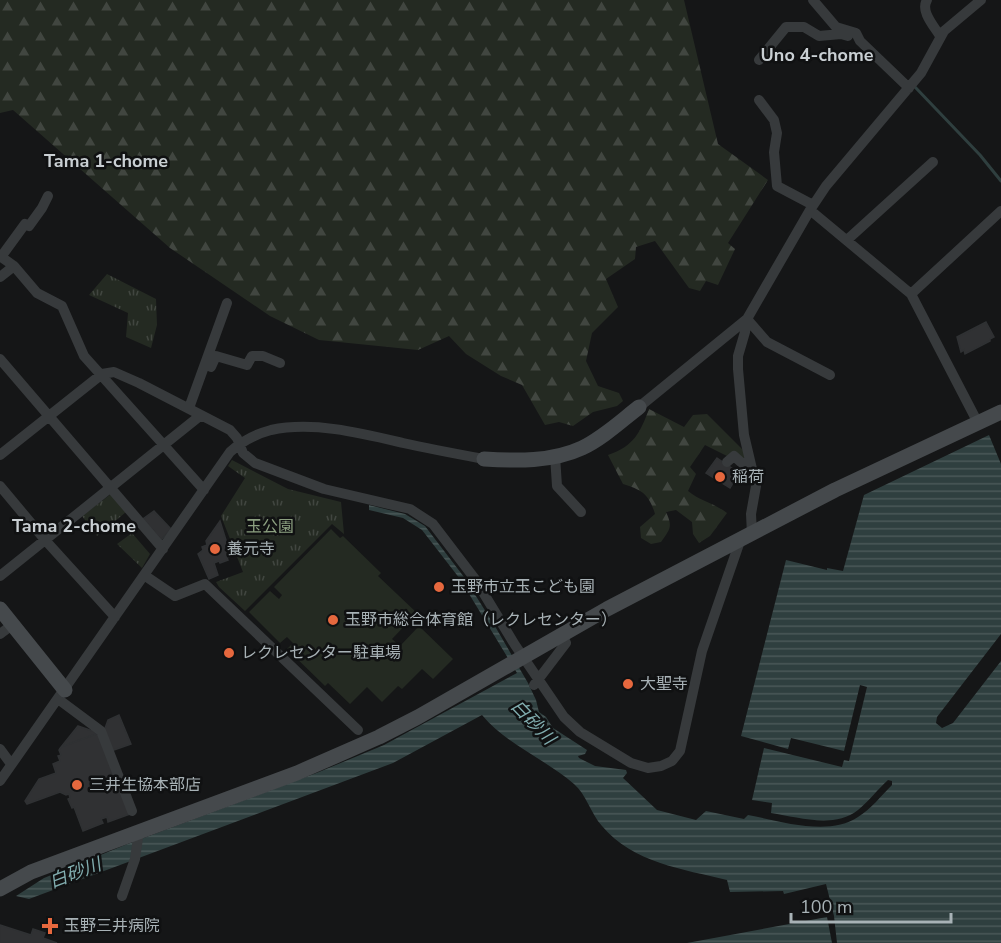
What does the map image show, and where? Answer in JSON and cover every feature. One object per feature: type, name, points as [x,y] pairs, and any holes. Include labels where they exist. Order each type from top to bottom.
[{"type":"street","points":[[813,0],[836,27],[856,33],[860,40],[909,88]]},
{"type":"street","points":[[927,0],[924,5],[925,10],[940,36]]},
{"type":"street","points":[[0,781],[230,452],[239,444],[270,430],[341,429],[447,453],[484,459],[514,460],[555,456],[582,448],[599,438],[747,319],[826,186],[909,88],[921,72],[944,31],[981,0]]},
{"type":"street","points":[[759,60],[786,27],[804,27],[819,36],[841,34],[860,40]]},
{"type":"street","points":[[759,100],[774,120],[777,133],[774,152],[777,186],[811,208],[911,294],[978,423]]},
{"type":"street","points":[[847,240],[933,162]]},
{"type":"street","points":[[48,196],[42,208],[28,226],[25,224],[1,257],[14,266],[38,293],[62,306],[84,356],[204,490]]},
{"type":"street","points":[[911,294],[1001,212]]},
{"type":"street","points":[[0,277],[14,266]]},
{"type":"street","points":[[189,408],[227,303]]},
{"type":"street","points":[[747,319],[767,342],[830,375]]},
{"type":"street","points":[[0,455],[102,374],[114,372],[230,430],[237,438],[243,453],[255,463],[324,489],[410,509],[433,524],[476,579],[516,661],[564,717],[580,732],[631,763],[648,768],[661,766],[672,761],[680,751],[702,651],[746,538],[751,514],[756,486],[744,435],[738,369],[738,356],[747,319]]},
{"type":"street","points":[[204,369],[209,370],[216,356],[247,365],[252,356],[263,356],[280,363]]},
{"type":"street","points":[[0,359],[163,549]]},
{"type":"street","points":[[0,889],[31,872],[139,836],[380,737],[561,634],[835,490],[1001,412]]},
{"type":"street","points":[[0,576],[201,414]]},
{"type":"street","points":[[555,456],[557,486],[581,512]]},
{"type":"street","points":[[727,462],[734,456],[753,473]]},
{"type":"street","points":[[0,486],[115,617]]},
{"type":"street","points":[[144,575],[175,596],[205,584],[358,730]]},
{"type":"street","points":[[0,609],[6,629],[62,695],[101,731],[132,811]]},
{"type":"street","points":[[536,682],[566,643],[561,634]]},
{"type":"street","points":[[0,749],[11,764]]},
{"type":"street","points":[[122,896],[135,859],[139,836]]},
{"type":"green space","points":[[0,0],[684,0],[718,144],[768,180],[728,243],[735,249],[718,285],[706,281],[700,291],[689,288],[655,241],[636,247],[635,259],[606,279],[618,307],[592,333],[586,361],[598,386],[619,393],[623,401],[617,406],[593,412],[573,426],[559,422],[545,425],[522,385],[501,376],[466,354],[449,336],[418,350],[319,340],[270,316],[170,248],[13,110],[0,113]]},
{"type":"green space","points":[[107,274],[156,299],[157,325],[151,348],[126,337],[128,313],[89,295]]},
{"type":"green space","points":[[649,409],[684,427],[693,415],[707,414],[745,452],[747,463],[705,445],[690,467],[696,474],[688,491],[727,513],[710,536],[699,543],[693,534],[692,522],[676,510],[666,512],[670,528],[661,542],[651,544],[641,538],[640,527],[655,514],[653,507],[644,494],[623,484],[608,455],[635,438]]},
{"type":"green space","name":"玉公園","points":[[232,460],[288,489],[341,502],[344,534],[332,524],[245,611],[216,582],[243,572],[221,516],[245,478],[228,466]]},
{"type":"green space","points":[[111,494],[126,512],[97,536],[82,516]]},
{"type":"green space","name":"玉野市総合体育館（レクレセンター）","points":[[331,529],[340,538],[343,536],[381,573],[378,576],[417,613],[392,639],[400,646],[419,626],[453,659],[433,679],[422,669],[402,689],[398,686],[382,702],[367,687],[350,704],[328,683],[325,686],[287,649],[293,643],[287,637],[280,643],[249,612],[270,591],[279,599],[282,595],[274,587]]},
{"type":"green space","points":[[132,533],[150,554],[142,568],[117,544]]},
{"type":"water","name":"白砂川","points":[[989,435],[1001,464],[1001,634],[937,717],[936,723],[942,728],[953,723],[1001,661],[1001,943],[837,943],[834,916],[826,884],[784,894],[783,891],[730,892],[727,880],[676,868],[644,856],[614,838],[602,826],[574,784],[502,734],[482,715],[393,763],[29,899],[16,896],[44,878],[384,745],[517,673],[460,579],[422,530],[403,518],[369,510],[369,505],[405,514],[425,526],[464,577],[496,628],[528,683],[539,712],[546,717],[553,728],[587,750],[585,754],[578,756],[579,758],[595,766],[626,770],[627,773],[623,778],[657,810],[696,820],[706,811],[744,819],[748,815],[804,826],[833,826],[846,823],[872,806],[892,785],[892,781],[888,780],[858,810],[838,819],[804,819],[771,813],[772,803],[752,800],[764,748],[842,767],[844,760],[849,761],[867,687],[860,685],[844,751],[791,738],[788,749],[741,736],[786,560],[827,570],[827,568],[843,571],[864,495]]},
{"type":"water","points":[[827,917],[832,943],[687,943]]},
{"type":"building","points":[[986,322],[994,337],[965,354],[964,350],[961,352],[957,337]]},
{"type":"building","points":[[717,458],[739,473],[730,488],[706,473]]},
{"type":"building","points":[[154,511],[171,529],[161,540],[143,519]]},
{"type":"building","name":"養元寺","points":[[220,521],[231,556],[227,558],[228,560],[214,563],[218,575],[209,579],[198,554],[203,550],[202,547],[207,545],[206,541]]},
{"type":"building","points":[[119,715],[131,744],[111,751],[104,731],[108,720]]},
{"type":"building","points":[[78,726],[99,733],[61,747]]},
{"type":"building","name":"三井生協本部店","points":[[99,733],[130,814],[108,822],[107,817],[101,819],[103,823],[83,831],[74,807],[72,808],[68,799],[69,794],[60,792],[27,804],[25,801],[39,779],[56,773],[53,764],[60,761],[58,756],[61,755],[59,750],[61,747]]},
{"type":"building","points":[[0,925],[31,935],[33,929],[45,933],[43,938],[57,943],[0,943]]},
{"type":"waterway","points":[[915,87],[980,155],[1001,181]]},
{"type":"place","name":"稲荷","points":[[720,477]]},
{"type":"place","name":"養元寺","points":[[215,549]]},
{"type":"place","name":"玉野市立玉こども園","points":[[439,587]]},
{"type":"place","name":"玉野市総合体育館（レクレセンター）","points":[[333,620]]},
{"type":"place","name":"レクレセンター駐車場","points":[[229,653]]},
{"type":"place","name":"大聖寺","points":[[628,684]]},
{"type":"place","name":"三井生協本部店","points":[[77,785]]},
{"type":"place","name":"玉野三井病院","points":[[50,926]]},
{"type":"district","name":"Uno 4-chome","points":[[817,55]]},
{"type":"district","name":"Tama 1-chome","points":[[106,161]]},
{"type":"district","name":"Tama 2-chome","points":[[74,526]]}]
